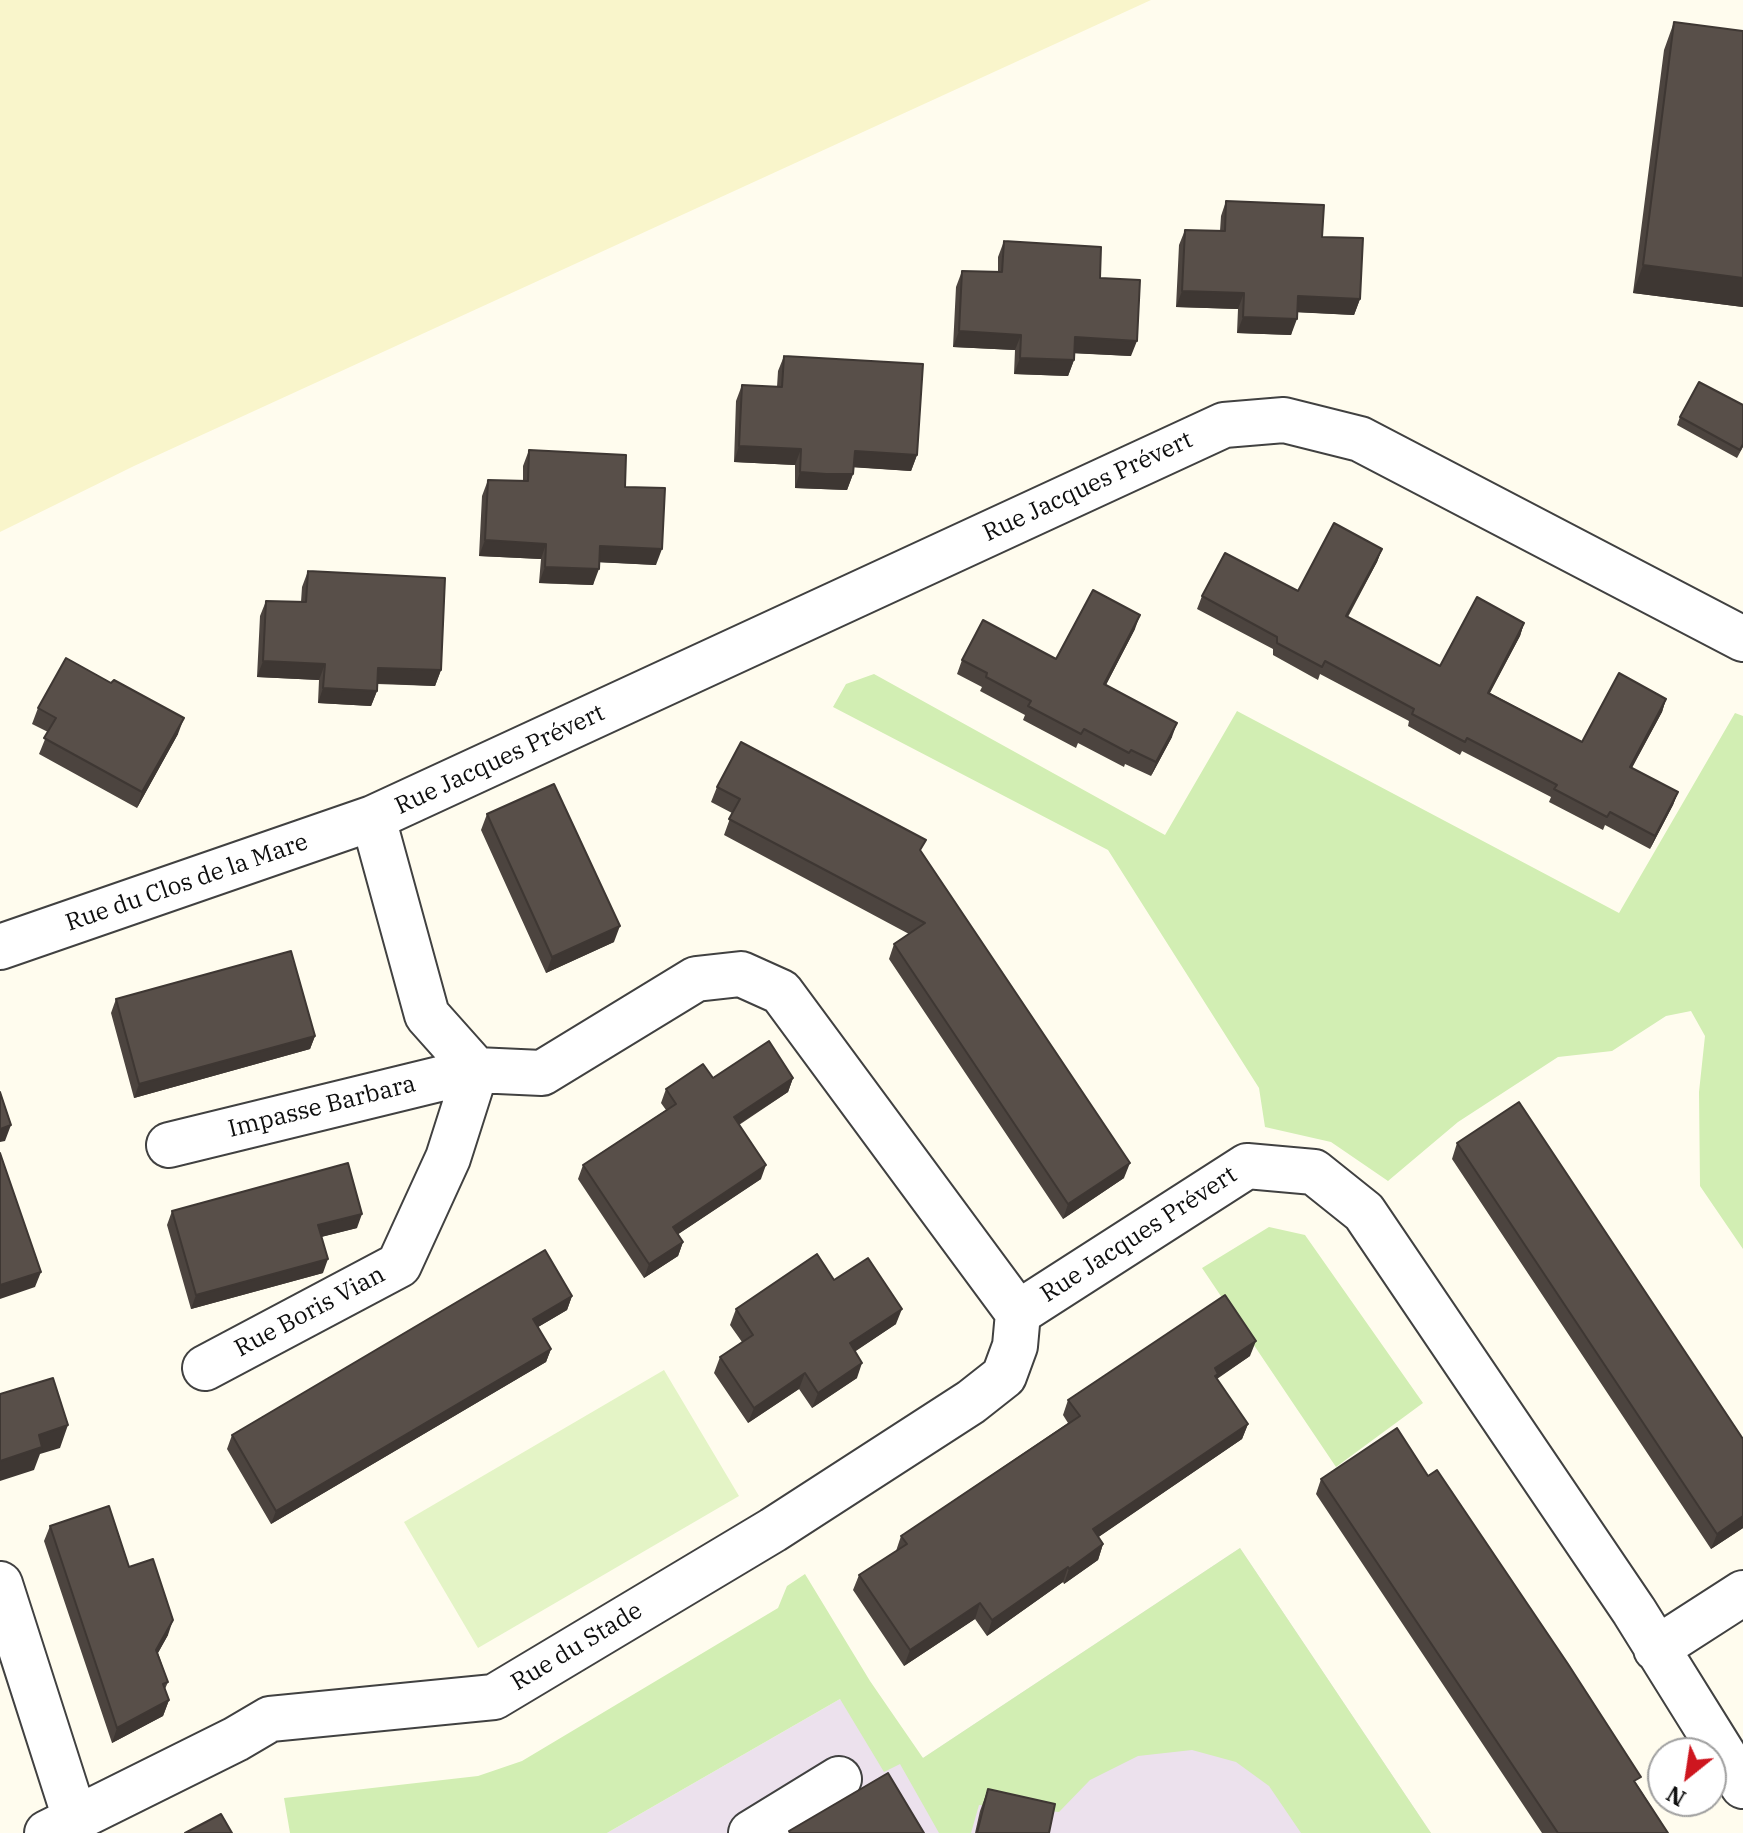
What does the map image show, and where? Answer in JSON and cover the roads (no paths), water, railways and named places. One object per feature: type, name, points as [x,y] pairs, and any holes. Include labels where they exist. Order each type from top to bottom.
[{"type":"street","name":"Rue Jacques Prévert","points":[[1743,639],[1360,439],[1284,420],[1224,425],[373,818],[427,1015],[476,1070],[542,1073],[696,979],[741,974],[768,986],[781,992],[1018,1313],[1247,1166],[1314,1172],[1364,1212],[1634,1611],[1743,1786]]},
{"type":"street","name":"Rue du Clos de la Mare","points":[[0,947],[373,818]]},
{"type":"street","name":"Impasse Barbara","points":[[169,1145],[476,1070]]},
{"type":"street","name":"Rue Boris Vian","points":[[205,1368],[399,1265],[448,1158],[476,1070]]},
{"type":"street","name":"Rue du Stade","points":[[61,1826],[270,1719],[494,1697],[773,1530],[971,1402],[1004,1376],[1015,1346],[1018,1313]]},
{"type":"street","points":[[0,1584],[61,1826]]},
{"type":"street","points":[[1656,1649],[1743,1593]]},
{"type":"street","points":[[751,1833],[839,1779]]}]
